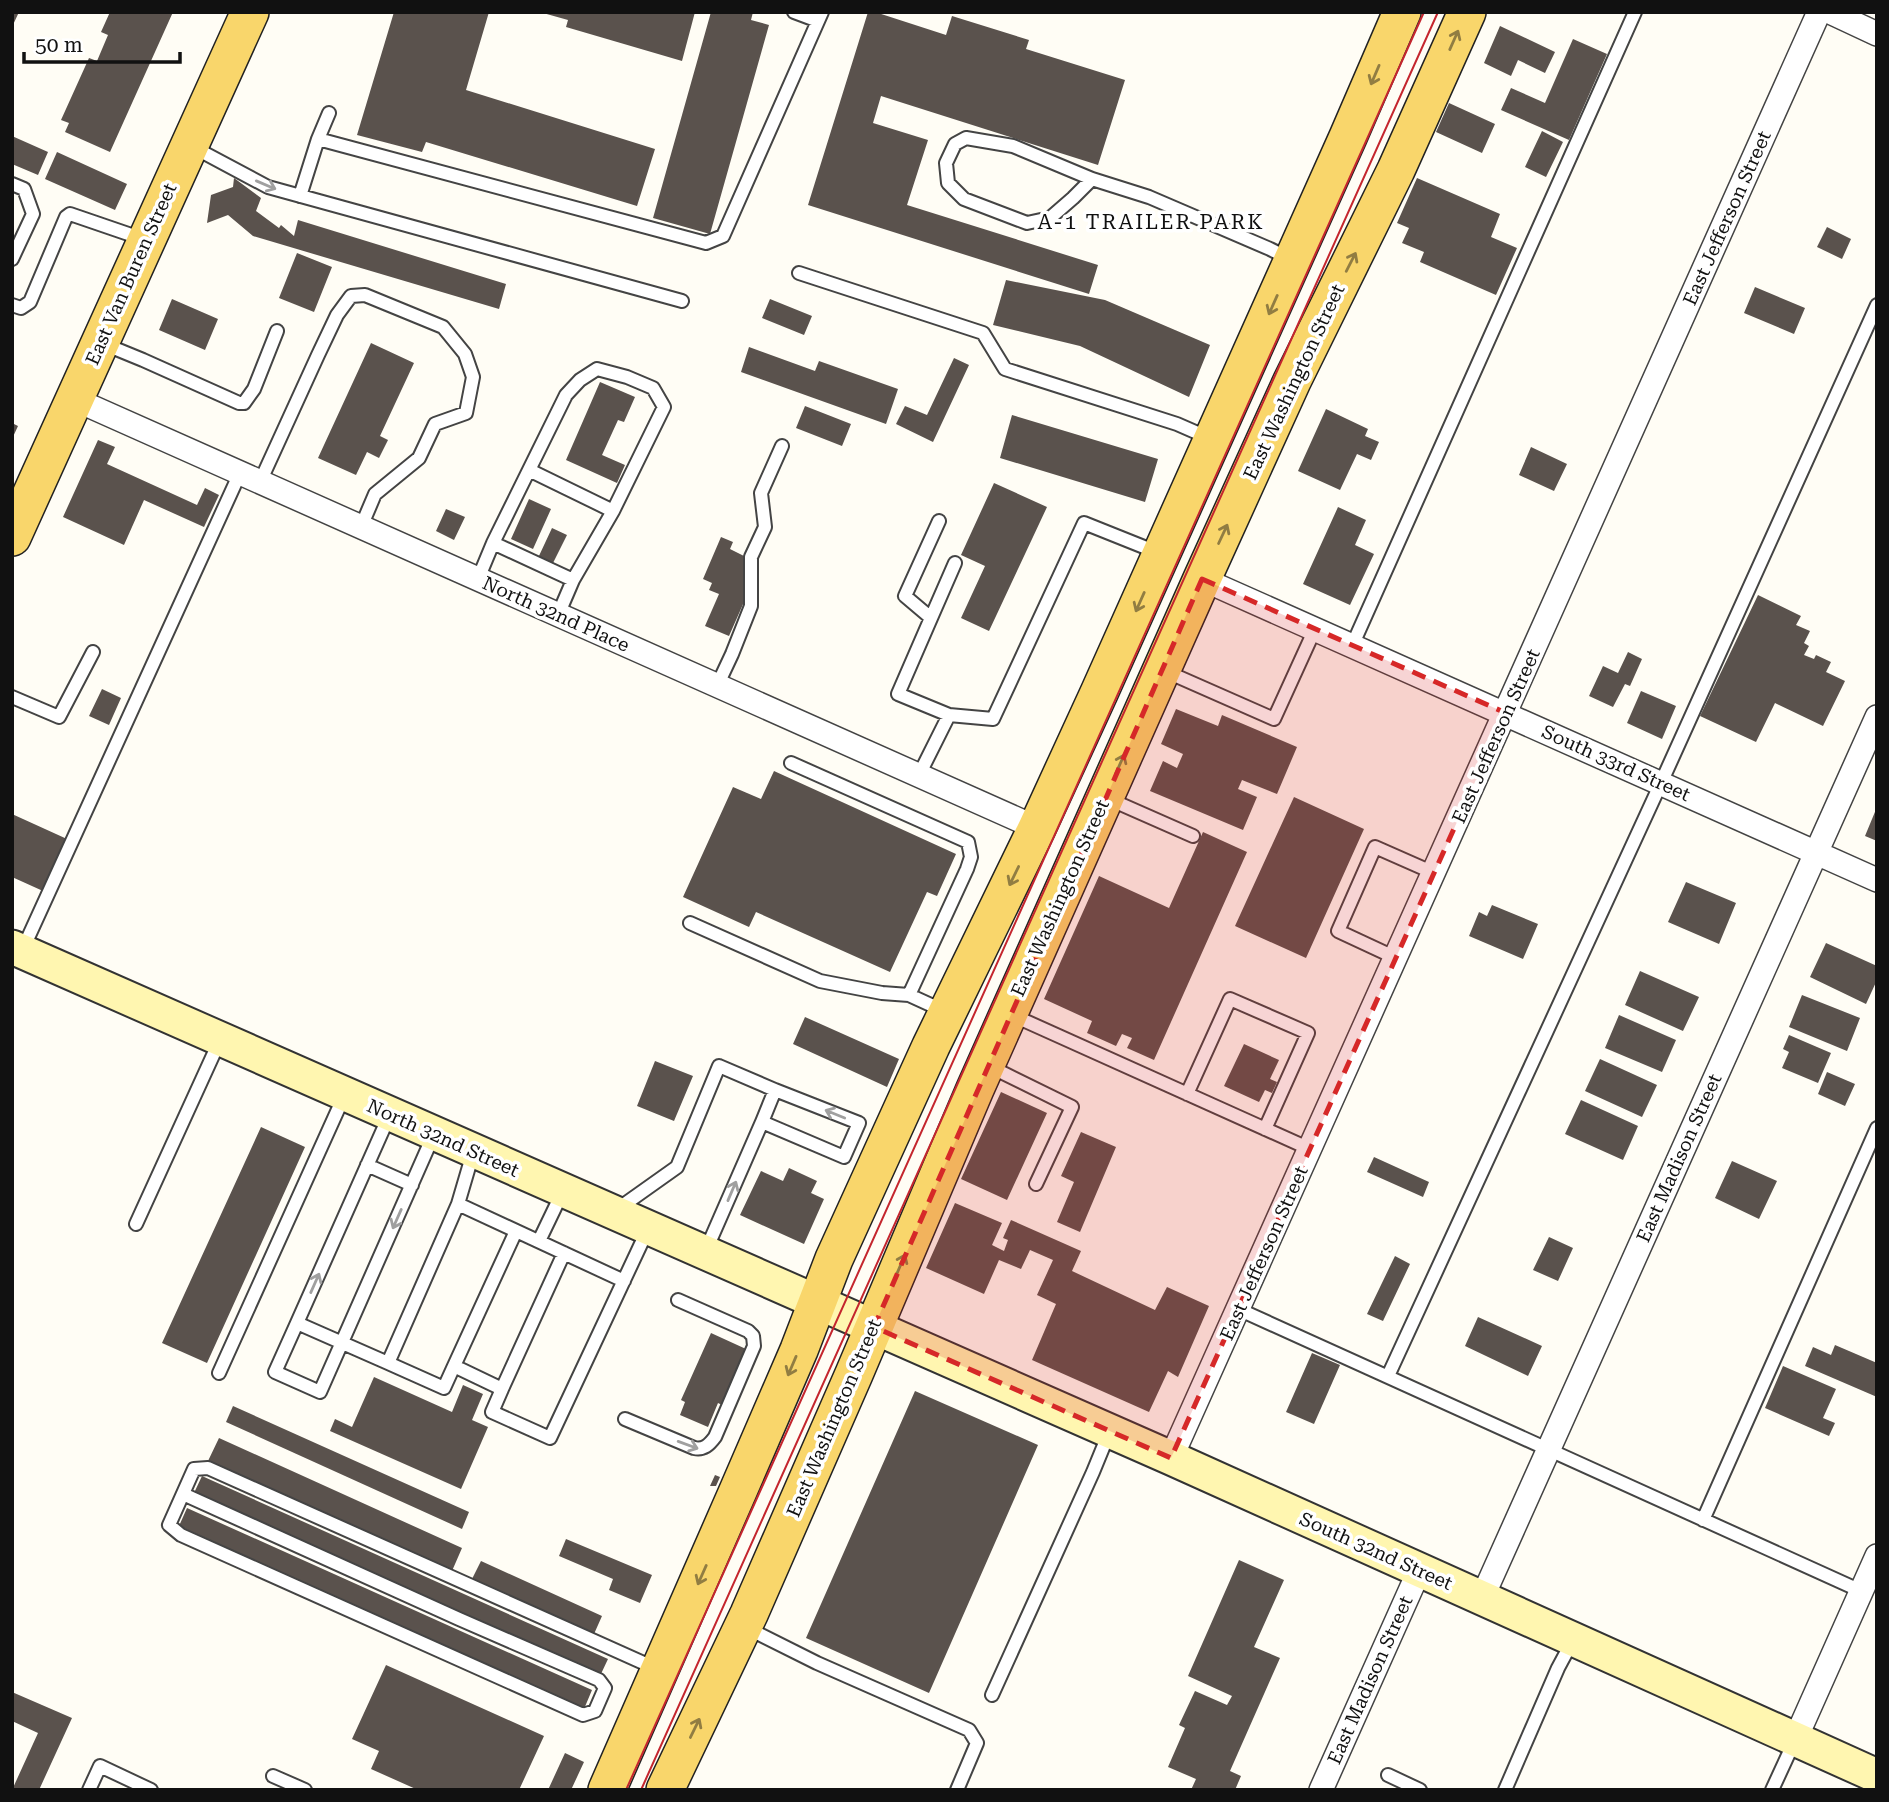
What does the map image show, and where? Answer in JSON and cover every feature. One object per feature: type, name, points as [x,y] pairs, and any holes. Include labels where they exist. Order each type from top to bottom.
[{"type":"main road","name":"East Van Buren Street","points":[[12,537],[250,12]]},
{"type":"main road","points":[[607,1790],[760,1440],[834,1259],[947,1012],[1037,828],[1293,261],[1402,12]]},
{"type":"main road","name":"East Washington Street","points":[[665,1790],[743,1627],[1008,1014],[1202,579],[1292,381],[1396,170],[1467,12]]},
{"type":"main road","name":"North 32nd Street","points":[[17,949],[874,1327]]},
{"type":"main road","name":"South 32nd Street","points":[[874,1327],[1877,1776]]},
{"type":"street","name":"East Jefferson Street","points":[[1171,1458],[1819,12]]},
{"type":"street","points":[[1830,12],[1877,34]]},
{"type":"street","name":"North 32nd Place","points":[[74,399],[1037,828]]},
{"type":"street","name":"South 33rd Street","points":[[1202,579],[1877,880]]},
{"type":"street","name":"East Madison Street","points":[[1482,1598],[1816,853],[1869,755],[1877,717]]},
{"type":"street","points":[[1795,1740],[1877,1556]]},
{"type":"street","name":"East Madison Street","points":[[1321,1790],[1419,1571]]},
{"type":"lane","points":[[318,139],[706,243],[723,236],[820,17],[794,12]]},
{"type":"lane","points":[[1352,646],[1635,12]]},
{"type":"lane","points":[[300,196],[329,113]]},
{"type":"lane","points":[[1092,179],[1050,218],[1027,223],[964,199],[948,183],[946,163],[955,144],[966,138],[1013,146],[1092,179],[1149,197],[1293,261]]},
{"type":"lane","points":[[189,145],[268,187],[682,301]]},
{"type":"lane","points":[[12,184],[24,189],[33,214],[12,260]]},
{"type":"lane","points":[[12,305],[21,308],[30,302],[66,217],[70,214],[146,240]]},
{"type":"lane","points":[[799,273],[983,332],[1005,369],[1177,424],[1213,439]]},
{"type":"lane","points":[[17,949],[250,478],[337,315],[351,296],[365,295],[443,327],[465,354],[473,377],[467,413],[435,424],[419,458],[375,495],[361,527]]},
{"type":"lane","points":[[1388,1376],[1877,305]]},
{"type":"lane","points":[[100,342],[244,403],[254,390],[277,331]]},
{"type":"lane","points":[[478,579],[566,395],[580,380],[597,369],[653,388],[664,407],[613,511],[573,580],[558,615]]},
{"type":"lane","points":[[717,686],[751,606],[751,557],[765,527],[761,493],[782,446]]},
{"type":"lane","points":[[529,470],[613,511]]},
{"type":"lane","points":[[931,618],[905,596],[939,521]]},
{"type":"lane","points":[[955,563],[898,694],[949,715],[993,719],[1084,523],[1161,554]]},
{"type":"lane","points":[[493,543],[573,580]]},
{"type":"lane","points":[[1162,669],[1274,719],[1315,629]]},
{"type":"lane","points":[[12,697],[59,717],[93,652]]},
{"type":"lane","points":[[919,775],[949,715]]},
{"type":"lane","points":[[791,763],[968,842],[971,857],[967,869],[909,995]]},
{"type":"lane","points":[[1105,798],[1193,836]]},
{"type":"lane","points":[[1396,958],[1338,931],[1375,847],[1434,873]]},
{"type":"lane","points":[[690,923],[820,981],[882,993],[909,995],[947,1012]]},
{"type":"lane","points":[[1187,1094],[1230,999],[1308,1033],[1265,1129]]},
{"type":"lane","points":[[1008,1014],[1310,1149]]},
{"type":"lane","points":[[136,1224],[221,1039]]},
{"type":"lane","points":[[986,1065],[1072,1107],[1035,1184]]},
{"type":"lane","points":[[612,1213],[677,1167],[719,1066],[859,1123],[844,1157],[762,1122]]},
{"type":"lane","points":[[705,1254],[775,1090]]},
{"type":"lane","points":[[219,1373],[345,1094]]},
{"type":"lane","points":[[390,1114],[275,1372],[297,1382],[320,1392],[435,1134]]},
{"type":"lane","points":[[1703,1520],[1877,1128]]},
{"type":"lane","points":[[388,1363],[458,1204],[474,1151]]},
{"type":"lane","points":[[367,1165],[412,1185]]},
{"type":"lane","points":[[538,1241],[563,1191]]},
{"type":"lane","points":[[458,1204],[624,1281]]},
{"type":"lane","points":[[564,1253],[492,1412],[550,1438],[648,1229]]},
{"type":"lane","points":[[297,1323],[444,1388],[516,1231]]},
{"type":"lane","points":[[625,1419],[694,1448],[706,1447],[715,1437],[754,1346],[753,1336],[748,1331],[678,1300]]},
{"type":"lane","points":[[1238,1309],[1861,1591]]},
{"type":"lane","points":[[454,1366],[502,1389]]},
{"type":"lane","points":[[992,1695],[1109,1431]]},
{"type":"lane","points":[[183,1494],[599,1680],[605,1688],[596,1711],[583,1715],[181,1535],[169,1525],[194,1469],[208,1468],[660,1670]]},
{"type":"lane","points":[[743,1627],[969,1731],[977,1743],[957,1790]]},
{"type":"lane","points":[[1506,1790],[1573,1639]]},
{"type":"lane","points":[[1772,1790],[1795,1740]]},
{"type":"lane","points":[[89,1790],[100,1766],[151,1790]]},
{"type":"lane","points":[[1388,1775],[1420,1790]]},
{"type":"lane","points":[[273,1776],[305,1790]]},
{"type":"highlighted area","points":[[1202,579],[1506,713],[1171,1458],[874,1327]]},
{"type":"building","points":[[12,12],[19,12],[12,27]]},
{"type":"building","points":[[110,12],[173,12],[110,152],[65,132],[69,123],[61,120],[89,58],[97,61],[108,35],[101,32]]},
{"type":"building","points":[[394,12],[489,12],[466,90],[655,149],[637,206],[426,142],[422,152],[357,135]]},
{"type":"building","points":[[695,12],[682,61],[566,27],[568,20],[543,13]]},
{"type":"building","points":[[711,12],[753,12],[751,20],[769,25],[710,234],[653,218]]},
{"type":"building","points":[[868,12],[946,35],[952,16],[1029,40],[1026,49],[1125,80],[1098,165],[881,96],[873,123],[928,140],[907,205],[1098,265],[1089,294],[808,205]]},
{"type":"building","points":[[1500,26],[1555,52],[1545,73],[1518,60],[1511,76],[1484,63]]},
{"type":"building","points":[[1573,39],[1607,54],[1569,140],[1501,110],[1511,88],[1545,103]]},
{"type":"building","points":[[1449,103],[1495,124],[1482,153],[1436,132]]},
{"type":"building","points":[[1542,131],[1563,142],[1546,177],[1525,167]]},
{"type":"building","points":[[12,136],[48,152],[38,175],[12,164]]},
{"type":"building","points":[[57,152],[127,184],[115,210],[45,179]]},
{"type":"building","points":[[234,178],[261,198],[256,211],[294,236],[298,220],[506,284],[499,309],[253,236],[228,215],[207,223],[211,195],[233,187]]},
{"type":"building","points":[[1417,178],[1500,214],[1491,237],[1517,248],[1496,295],[1420,262],[1424,252],[1402,243],[1409,228],[1397,223]]},
{"type":"building","points":[[1827,227],[1851,239],[1842,259],[1817,247]]},
{"type":"building","points":[[297,253],[332,267],[314,312],[279,298]]},
{"type":"building","points":[[1006,280],[1105,300],[1210,345],[1189,397],[1080,346],[993,325]]},
{"type":"building","points":[[1755,287],[1805,308],[1794,334],[1744,313]]},
{"type":"building","points":[[172,299],[218,319],[205,350],[159,330]]},
{"type":"building","points":[[770,299],[812,316],[804,335],[762,318]]},
{"type":"building","points":[[371,343],[414,363],[380,436],[388,440],[379,458],[367,452],[356,475],[318,458]]},
{"type":"building","points":[[749,347],[815,371],[819,361],[898,389],[886,424],[741,372]]},
{"type":"building","points":[[954,358],[969,365],[933,442],[896,424],[905,406],[927,415]]},
{"type":"building","points":[[600,382],[635,397],[624,422],[618,420],[602,455],[625,465],[617,483],[566,460]]},
{"type":"building","points":[[805,406],[851,424],[842,446],[796,428]]},
{"type":"building","points":[[1326,409],[1368,429],[1365,436],[1379,442],[1371,460],[1357,454],[1340,490],[1298,471]]},
{"type":"building","points":[[1012,415],[1158,459],[1145,502],[1000,458]]},
{"type":"building","points":[[12,423],[18,426],[12,439]]},
{"type":"building","points":[[98,440],[115,447],[107,464],[197,505],[205,488],[219,495],[204,527],[144,500],[124,545],[63,517]]},
{"type":"building","points":[[1531,447],[1567,464],[1554,491],[1519,475]]},
{"type":"building","points":[[994,483],[1047,507],[989,631],[961,618],[985,566],[961,555]]},
{"type":"building","points":[[529,499],[551,509],[533,549],[511,539]]},
{"type":"building","points":[[1338,507],[1366,520],[1355,545],[1374,554],[1350,605],[1303,584]]},
{"type":"building","points":[[446,509],[465,517],[454,540],[436,531]]},
{"type":"building","points":[[552,528],[567,535],[552,565],[538,558]]},
{"type":"building","points":[[721,537],[733,542],[730,549],[744,556],[744,602],[729,636],[705,626],[719,594],[709,590],[712,583],[703,579]]},
{"type":"building","points":[[1758,595],[1801,616],[1796,625],[1810,631],[1804,643],[1809,646],[1804,655],[1814,659],[1816,655],[1831,662],[1826,672],[1845,681],[1823,726],[1775,703],[1756,742],[1700,716]]},
{"type":"building","points":[[1628,652],[1642,659],[1630,686],[1625,684],[1613,707],[1589,696],[1603,666],[1618,673]]},
{"type":"building","points":[[102,689],[121,698],[109,725],[89,716]]},
{"type":"building","points":[[1641,691],[1676,706],[1662,739],[1627,723]]},
{"type":"building","points":[[1176,709],[1218,726],[1222,715],[1297,747],[1277,794],[1242,780],[1238,789],[1257,797],[1243,830],[1150,791],[1163,761],[1177,768],[1183,754],[1161,744]]},
{"type":"building","points":[[774,771],[956,854],[937,896],[927,892],[890,972],[756,912],[749,927],[683,897],[733,787],[761,799]]},
{"type":"building","points":[[1294,797],[1364,829],[1306,958],[1235,926]]},
{"type":"building","points":[[1877,807],[1877,841],[1865,836]]},
{"type":"building","points":[[12,814],[67,839],[43,891],[12,877]]},
{"type":"building","points":[[1203,832],[1247,852],[1154,1060],[1127,1048],[1132,1038],[1122,1034],[1116,1046],[1087,1033],[1092,1021],[1044,999],[1099,876],[1169,908]]},
{"type":"building","points":[[1686,882],[1736,903],[1719,944],[1668,922]]},
{"type":"building","points":[[1492,905],[1538,924],[1523,959],[1469,936],[1479,912],[1487,916]]},
{"type":"building","points":[[1826,943],[1877,966],[1877,980],[1866,1004],[1810,977]]},
{"type":"building","points":[[1640,971],[1699,997],[1683,1031],[1625,1005]]},
{"type":"building","points":[[1802,995],[1860,1018],[1847,1051],[1789,1027]]},
{"type":"building","points":[[1619,1015],[1676,1040],[1662,1072],[1605,1048]]},
{"type":"building","points":[[805,1017],[899,1059],[887,1087],[793,1044]]},
{"type":"building","points":[[1789,1035],[1831,1053],[1818,1083],[1782,1068],[1789,1052],[1783,1049]]},
{"type":"building","points":[[1244,1044],[1279,1060],[1270,1079],[1277,1082],[1272,1093],[1265,1090],[1259,1102],[1224,1086]]},
{"type":"building","points":[[1600,1059],[1657,1085],[1642,1117],[1585,1091]]},
{"type":"building","points":[[655,1061],[693,1076],[674,1121],[637,1106]]},
{"type":"building","points":[[1827,1072],[1855,1084],[1845,1106],[1818,1094]]},
{"type":"building","points":[[1001,1092],[1047,1113],[1007,1200],[961,1179]]},
{"type":"building","points":[[1581,1100],[1638,1126],[1623,1160],[1565,1134]]},
{"type":"building","points":[[261,1127],[305,1147],[207,1363],[162,1343]]},
{"type":"building","points":[[1081,1132],[1116,1147],[1080,1232],[1057,1222],[1074,1182],[1061,1176]]},
{"type":"building","points":[[1374,1157],[1429,1182],[1423,1197],[1367,1172]]},
{"type":"building","points":[[1732,1161],[1777,1181],[1759,1219],[1715,1198]]},
{"type":"building","points":[[789,1168],[817,1181],[811,1193],[824,1199],[804,1244],[740,1215],[761,1171],[783,1181]]},
{"type":"building","points":[[955,1203],[1002,1223],[992,1245],[1004,1251],[1008,1240],[1003,1238],[1011,1220],[1081,1251],[1072,1271],[1155,1310],[1167,1287],[1209,1306],[1178,1377],[1168,1371],[1149,1412],[1032,1360],[1056,1304],[1037,1295],[1053,1260],[1030,1250],[1021,1269],[999,1260],[984,1294],[926,1268]]},
{"type":"building","points":[[1549,1237],[1573,1248],[1558,1281],[1533,1270]]},
{"type":"building","points":[[1395,1256],[1410,1264],[1383,1321],[1367,1314]]},
{"type":"building","points":[[1478,1317],[1542,1346],[1528,1376],[1465,1346]]},
{"type":"building","points":[[711,1333],[746,1349],[722,1405],[718,1403],[708,1427],[680,1415],[685,1402],[681,1400]]},
{"type":"building","points":[[1835,1345],[1877,1363],[1877,1397],[1805,1366],[1813,1347],[1831,1355]]},
{"type":"building","points":[[1312,1353],[1340,1365],[1314,1424],[1286,1412]]},
{"type":"building","points":[[1783,1366],[1836,1389],[1823,1418],[1835,1423],[1829,1436],[1765,1408]]},
{"type":"building","points":[[374,1377],[452,1412],[463,1385],[483,1394],[472,1420],[488,1427],[461,1489],[330,1431],[335,1419],[352,1427]]},
{"type":"building","points":[[915,1391],[1038,1445],[929,1693],[806,1638]]},
{"type":"building","points":[[233,1406],[469,1512],[462,1529],[226,1422]]},
{"type":"building","points":[[219,1438],[462,1548],[452,1571],[208,1461]]},
{"type":"building","points":[[715,1475],[720,1477],[716,1486],[710,1486]]},
{"type":"building","points":[[202,1476],[608,1659],[600,1676],[194,1493]]},
{"type":"building","points":[[187,1508],[592,1690],[584,1709],[179,1526]]},
{"type":"building","points":[[566,1539],[652,1575],[640,1603],[609,1590],[613,1579],[559,1556]]},
{"type":"building","points":[[1239,1560],[1284,1580],[1254,1647],[1280,1658],[1230,1771],[1241,1776],[1235,1790],[1191,1790],[1196,1779],[1168,1767],[1185,1728],[1179,1725],[1195,1691],[1227,1705],[1232,1696],[1188,1676]]},
{"type":"building","points":[[481,1561],[602,1616],[594,1634],[472,1579]]},
{"type":"building","points":[[386,1665],[544,1736],[519,1790],[418,1790],[371,1769],[379,1751],[352,1739]]},
{"type":"building","points":[[12,1692],[72,1718],[39,1790],[12,1790],[38,1733],[12,1721]]},
{"type":"building","points":[[565,1753],[584,1762],[571,1790],[548,1790]]},
{"type":"tram line","points":[[626,1790],[1424,12]]},
{"type":"tram line","points":[[641,1790],[1438,12]]},
{"type":"district","name":"A-1 TRAILER PARK","points":[[1151,222]]}]
